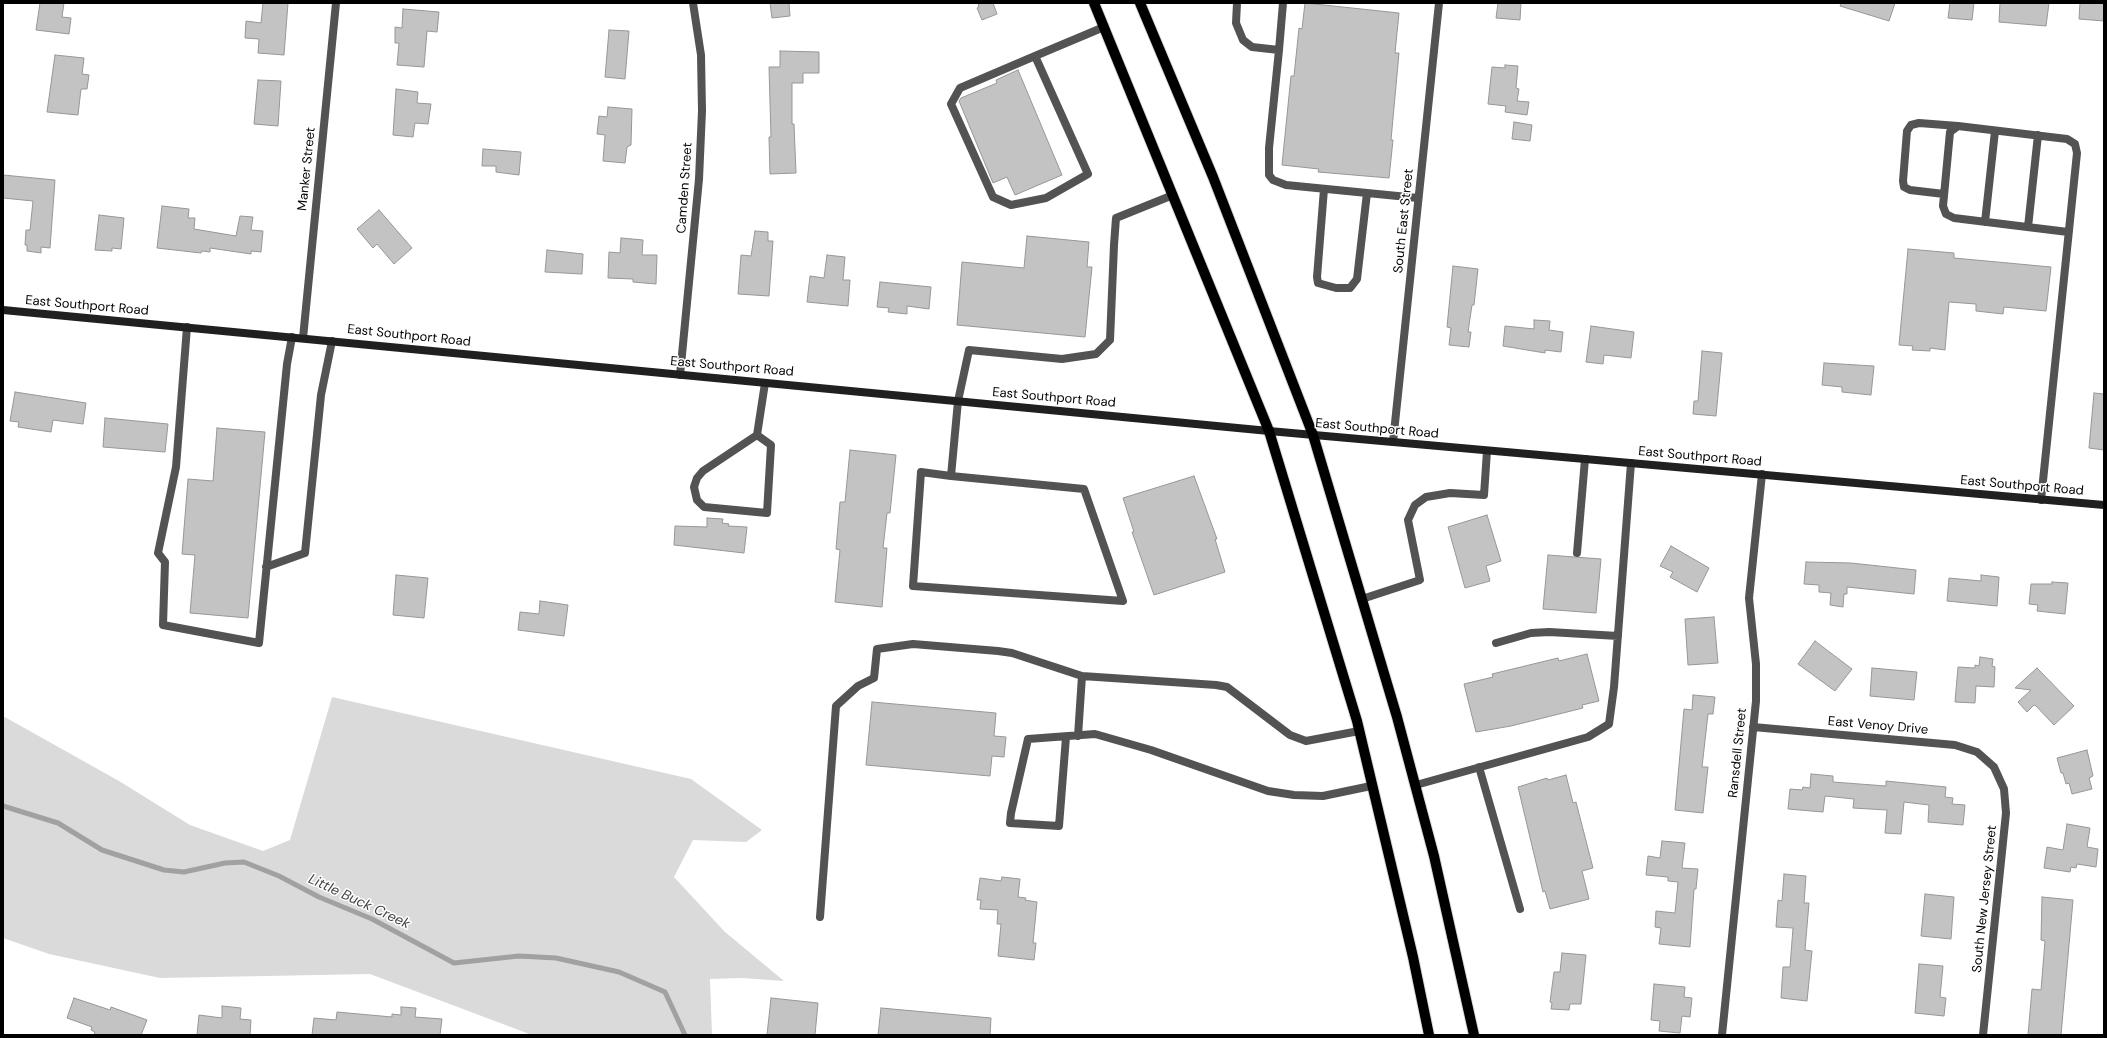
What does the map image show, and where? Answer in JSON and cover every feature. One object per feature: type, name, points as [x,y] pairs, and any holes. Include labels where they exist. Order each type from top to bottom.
[{"type":"main road","points":[[1094,3],[1269,431],[1360,731],[1371,786],[1413,958],[1429,1035]]},
{"type":"main road","points":[[1140,3],[1214,177],[1313,435],[1416,785],[1434,856],[1474,1035]]},
{"type":"main road","name":"East Southport Road","points":[[3,310],[332,340],[1269,431],[2104,505]]},
{"type":"street","name":"Manker Street","points":[[303,338],[336,3]]},
{"type":"street","name":"Camden Street","points":[[680,375],[699,179],[702,111],[701,55],[693,3]]},
{"type":"street","points":[[1237,3],[1236,23],[1243,40],[1252,47],[1279,50]]},
{"type":"street","points":[[1283,3],[1269,148],[1268,175],[1278,183],[1286,185],[1418,198]]},
{"type":"street","name":"South East Street","points":[[1392,442],[1439,3]]},
{"type":"street","points":[[1035,56],[1088,174],[1046,198],[1012,205],[992,197],[951,104],[960,88],[1035,56],[1104,27]]},
{"type":"street","points":[[1944,194],[1910,190],[1904,187],[1903,181],[1907,131],[1911,125],[1919,123],[1958,126],[2068,139],[2075,144],[2077,153],[2041,500]]},
{"type":"street","points":[[1958,126],[1950,132],[1943,206],[1946,214],[1954,218],[2068,232]]},
{"type":"street","points":[[1985,222],[1995,131]]},
{"type":"street","points":[[2028,227],[2038,136]]},
{"type":"street","points":[[1324,189],[1317,277],[1318,283],[1336,288],[1350,288],[1357,280],[1367,193]]},
{"type":"street","points":[[951,476],[958,401],[969,350],[1062,358],[1096,354],[1110,340],[1116,218],[1173,194]]},
{"type":"street","points":[[187,327],[176,467],[158,553],[165,562],[163,625],[259,643],[287,364],[292,337]]},
{"type":"street","points":[[266,567],[305,553],[321,395],[332,340]]},
{"type":"street","points":[[757,435],[771,444],[767,513],[704,507],[697,500],[694,487],[697,478],[702,471],[757,435],[765,383]]},
{"type":"street","points":[[1362,599],[1420,580],[1408,520],[1415,505],[1426,498],[1450,493],[1484,495],[1487,451]]},
{"type":"street","points":[[1577,553],[1585,459]]},
{"type":"street","points":[[1416,785],[1588,737],[1609,724],[1614,687],[1632,463]]},
{"type":"street","points":[[921,472],[951,476],[1084,489],[1123,601],[913,586],[921,472]]},
{"type":"street","name":"Ransdell Street","points":[[1722,1035],[1753,727],[1757,670],[1749,598],[1762,474]]},
{"type":"street","points":[[1496,643],[1531,633],[1549,632],[1618,636]]},
{"type":"street","points":[[820,916],[836,706],[858,686],[874,678],[877,649],[913,644],[998,651],[1012,653],[1082,676],[1227,687],[1290,735],[1306,741],[1360,731]]},
{"type":"street","points":[[1078,736],[1082,676]]},
{"type":"street","name":"East Venoy Drive","points":[[1753,727],[1955,745],[1977,752],[1994,767]]},
{"type":"street","points":[[1066,737],[1059,826],[1010,823],[1028,739],[1095,734],[1151,750],[1268,791],[1294,795],[1323,796],[1371,786]]},
{"type":"street","points":[[1479,767],[1520,909]]},
{"type":"street","name":"South New Jersey Street","points":[[1983,1035],[2006,813],[2004,789],[1994,767]]},
{"type":"shaded area","points":[[332,697],[691,779],[762,830],[746,842],[693,840],[674,877],[725,932],[784,981],[742,978],[710,979],[712,1035],[532,1035],[370,974],[160,978],[49,954],[3,938],[3,716],[119,781],[190,825],[263,851],[290,840]]},
{"type":"building","points":[[40,3],[64,3],[62,17],[71,18],[69,34],[36,30]]},
{"type":"building","points":[[263,3],[288,3],[284,55],[258,53],[259,39],[245,38],[246,21],[261,23]]},
{"type":"building","points":[[770,3],[789,3],[790,16],[772,18]]},
{"type":"building","points":[[978,3],[993,3],[997,14],[982,20],[977,8],[979,7]]},
{"type":"building","points":[[1305,3],[1399,13],[1395,53],[1399,53],[1389,178],[1318,172],[1319,169],[1282,165],[1291,76],[1294,76],[1299,28],[1302,29]]},
{"type":"building","points":[[1498,3],[1521,3],[1520,20],[1496,18]]},
{"type":"building","points":[[1841,3],[1895,3],[1889,21],[1840,6]]},
{"type":"building","points":[[1950,3],[1974,3],[1972,20],[1948,18]]},
{"type":"building","points":[[2000,3],[2049,3],[2046,26],[1999,22]]},
{"type":"building","points":[[2080,3],[2104,3],[2104,21],[2079,19]]},
{"type":"building","points":[[403,9],[439,12],[437,32],[427,31],[424,67],[397,65],[399,43],[395,43],[395,27],[402,28]]},
{"type":"building","points":[[609,30],[629,31],[625,79],[605,77]]},
{"type":"building","points":[[780,51],[819,52],[819,73],[803,73],[803,83],[792,83],[792,124],[794,124],[796,173],[770,174],[769,137],[771,137],[769,67],[780,67]]},
{"type":"building","points":[[55,55],[84,58],[82,74],[89,75],[87,89],[81,89],[78,115],[47,112]]},
{"type":"building","points":[[1505,65],[1518,66],[1516,88],[1519,89],[1517,101],[1529,102],[1527,115],[1505,112],[1506,106],[1488,104],[1492,67],[1505,68]]},
{"type":"building","points":[[1018,70],[1062,175],[1015,195],[1007,177],[993,183],[959,101],[961,98],[997,83],[996,80]]},
{"type":"building","points":[[258,80],[281,81],[278,126],[254,124]]},
{"type":"building","points":[[396,89],[418,92],[417,103],[431,104],[428,124],[415,123],[413,137],[393,135]]},
{"type":"building","points":[[608,107],[632,109],[631,145],[627,147],[625,163],[603,161],[605,135],[597,134],[599,116],[607,117]]},
{"type":"building","points":[[1514,122],[1532,125],[1530,141],[1512,139]]},
{"type":"building","points":[[483,149],[521,152],[519,175],[496,172],[496,166],[482,166]]},
{"type":"building","points":[[3,175],[55,180],[50,248],[41,247],[41,253],[27,251],[27,245],[25,245],[26,230],[30,230],[33,201],[3,198]]},
{"type":"building","points":[[162,206],[189,209],[188,218],[195,218],[194,229],[236,236],[240,216],[253,217],[251,230],[263,231],[261,252],[251,251],[251,254],[210,248],[210,252],[202,251],[201,253],[157,248]]},
{"type":"building","points":[[379,210],[412,248],[394,264],[377,244],[373,248],[357,229]]},
{"type":"building","points":[[99,215],[124,218],[121,249],[112,248],[112,251],[95,250]]},
{"type":"building","points":[[755,231],[768,232],[768,241],[773,241],[769,296],[738,294],[741,255],[751,256]]},
{"type":"building","points":[[1027,236],[1089,242],[1087,267],[1092,267],[1085,337],[957,325],[962,262],[1024,268]]},
{"type":"building","points":[[621,238],[643,240],[642,255],[657,255],[656,284],[633,282],[633,279],[608,278],[609,252],[620,253]]},
{"type":"building","points":[[1908,249],[1954,253],[1954,258],[2051,267],[2046,311],[2004,307],[2003,314],[1976,311],[1976,304],[1949,302],[1945,350],[1930,348],[1930,351],[1912,350],[1913,346],[1899,345]]},
{"type":"building","points":[[547,250],[583,254],[582,274],[545,272]]},
{"type":"building","points":[[827,255],[845,257],[843,280],[850,280],[848,306],[807,302],[810,276],[824,278]]},
{"type":"building","points":[[1453,266],[1478,269],[1474,305],[1472,305],[1468,332],[1471,332],[1469,347],[1449,345],[1451,328],[1447,327]]},
{"type":"building","points":[[880,282],[931,287],[929,309],[907,306],[907,314],[888,312],[889,308],[877,307]]},
{"type":"building","points":[[1534,320],[1550,321],[1549,330],[1563,332],[1561,352],[1545,350],[1545,353],[1503,346],[1505,326],[1534,329]]},
{"type":"building","points":[[1591,326],[1634,332],[1631,358],[1604,355],[1603,364],[1586,362]]},
{"type":"building","points":[[1702,351],[1722,353],[1716,416],[1693,414],[1694,401],[1698,401]]},
{"type":"building","points":[[1824,363],[1874,366],[1871,395],[1842,392],[1842,387],[1822,385]]},
{"type":"building","points":[[15,392],[86,403],[83,424],[53,420],[51,432],[18,427],[19,422],[10,421]]},
{"type":"building","points":[[2094,393],[2104,394],[2104,450],[2089,448]]},
{"type":"building","points":[[105,418],[168,424],[165,452],[103,447]]},
{"type":"building","points":[[217,428],[265,432],[248,618],[190,613],[195,555],[182,554],[188,479],[213,481]]},
{"type":"building","points":[[850,450],[896,455],[890,513],[887,513],[883,548],[887,548],[882,607],[835,602],[840,550],[836,549],[840,502],[845,502]]},
{"type":"building","points":[[1194,476],[1217,539],[1215,539],[1225,572],[1154,595],[1132,532],[1134,532],[1123,498]]},
{"type":"building","points":[[1487,515],[1501,561],[1486,566],[1490,581],[1465,588],[1448,527]]},
{"type":"building","points":[[707,518],[723,519],[722,523],[729,524],[728,526],[747,527],[744,553],[674,545],[675,526],[707,527]]},
{"type":"building","points":[[1671,546],[1709,568],[1697,592],[1670,577],[1673,572],[1660,566]]},
{"type":"building","points":[[1548,555],[1601,559],[1596,613],[1543,609]]},
{"type":"building","points":[[1806,562],[1851,563],[1916,570],[1914,594],[1847,587],[1847,594],[1844,594],[1843,607],[1830,605],[1831,593],[1819,592],[1819,585],[1804,584]]},
{"type":"building","points":[[396,575],[428,578],[424,618],[393,615]]},
{"type":"building","points":[[1981,575],[1999,577],[1997,606],[1947,601],[1949,578],[1981,581]]},
{"type":"building","points":[[2052,582],[2068,583],[2065,614],[2037,611],[2038,605],[2029,604],[2031,584],[2052,584]]},
{"type":"building","points":[[540,601],[568,605],[564,636],[518,630],[520,612],[539,614]]},
{"type":"building","points":[[1714,617],[1718,663],[1688,665],[1685,619]]},
{"type":"building","points":[[1815,641],[1852,669],[1835,691],[1798,664]]},
{"type":"building","points":[[1587,654],[1599,701],[1582,705],[1583,708],[1511,726],[1476,732],[1464,684],[1493,677],[1492,674],[1558,658],[1559,661]]},
{"type":"building","points":[[1980,657],[1993,659],[1992,666],[1995,667],[1994,687],[1976,686],[1975,703],[1955,702],[1958,667],[1975,668],[1975,665],[1979,666]]},
{"type":"building","points":[[1872,668],[1917,672],[1914,700],[1870,696]]},
{"type":"building","points":[[2037,668],[2074,706],[2054,725],[2036,706],[2034,705],[2027,712],[2018,702],[2031,690],[2015,688]]},
{"type":"building","points":[[1693,695],[1715,697],[1713,714],[1708,714],[1702,767],[1708,767],[1703,813],[1675,810],[1684,709],[1692,710]]},
{"type":"building","points":[[872,702],[996,713],[994,736],[1006,737],[1004,757],[992,756],[990,776],[866,765]]},
{"type":"building","points":[[2087,750],[2093,776],[2089,778],[2092,789],[2072,794],[2069,783],[2066,784],[2063,773],[2061,773],[2057,758]]},
{"type":"building","points":[[1811,774],[1833,776],[1833,782],[1886,786],[1886,781],[1946,787],[1945,797],[1953,798],[1952,804],[1965,805],[1963,825],[1928,822],[1929,805],[1904,802],[1901,834],[1885,833],[1887,810],[1853,808],[1854,799],[1825,796],[1823,812],[1788,809],[1790,789],[1802,790],[1803,787],[1810,788]]},
{"type":"building","points":[[1566,775],[1573,803],[1576,802],[1593,868],[1582,871],[1589,899],[1550,909],[1545,891],[1543,892],[1518,787],[1547,778],[1548,780]]},
{"type":"building","points":[[2067,824],[2090,828],[2087,847],[2098,849],[2096,867],[2077,864],[2076,868],[2071,867],[2070,872],[2044,868],[2047,847],[2063,850]]},
{"type":"building","points":[[1662,841],[1685,843],[1682,868],[1698,869],[1696,889],[1694,889],[1690,947],[1659,944],[1661,928],[1655,927],[1656,911],[1675,913],[1678,882],[1668,881],[1668,877],[1646,875],[1648,856],[1660,858]]},
{"type":"building","points":[[1784,874],[1806,876],[1804,903],[1809,903],[1805,950],[1812,951],[1807,1001],[1781,998],[1783,967],[1790,967],[1793,928],[1776,927],[1778,900],[1782,901]]},
{"type":"building","points":[[1002,877],[1020,879],[1018,897],[1037,902],[1033,943],[1036,943],[1034,960],[998,956],[1001,924],[997,924],[998,910],[980,909],[981,900],[977,900],[980,878],[1001,881]]},
{"type":"building","points":[[1925,894],[1954,897],[1951,939],[1921,936]]},
{"type":"building","points":[[2042,897],[2073,900],[2061,1035],[2028,1035],[2032,989],[2041,990],[2045,941],[2041,940]]},
{"type":"building","points":[[1562,953],[1586,955],[1581,1004],[1570,1004],[1569,1010],[1551,1009],[1552,1003],[1550,1002],[1554,972],[1560,972]]},
{"type":"building","points":[[1919,964],[1943,966],[1940,997],[1946,998],[1944,1016],[1915,1013]]},
{"type":"building","points":[[1654,984],[1685,987],[1684,997],[1692,998],[1690,1017],[1682,1016],[1680,1033],[1659,1031],[1660,1021],[1651,1020]]},
{"type":"building","points":[[74,998],[110,1010],[111,1007],[147,1020],[141,1035],[94,1035],[95,1032],[91,1030],[92,1027],[67,1018]]},
{"type":"building","points":[[771,998],[818,1003],[815,1035],[767,1035]]},
{"type":"building","points":[[222,1006],[241,1008],[240,1019],[251,1020],[250,1035],[197,1035],[199,1015],[222,1018]]},
{"type":"building","points":[[401,1007],[416,1008],[415,1017],[442,1019],[440,1035],[312,1035],[314,1018],[336,1020],[337,1012],[392,1017],[392,1014],[401,1015]]},
{"type":"building","points":[[881,1008],[991,1018],[990,1035],[878,1035]]},
{"type":"waterway","name":"Little Buck Creek","points":[[3,806],[58,823],[102,850],[164,870],[184,872],[225,863],[244,862],[279,876],[319,897],[372,919],[454,963],[519,956],[556,958],[619,972],[665,992],[685,1035]]}]
